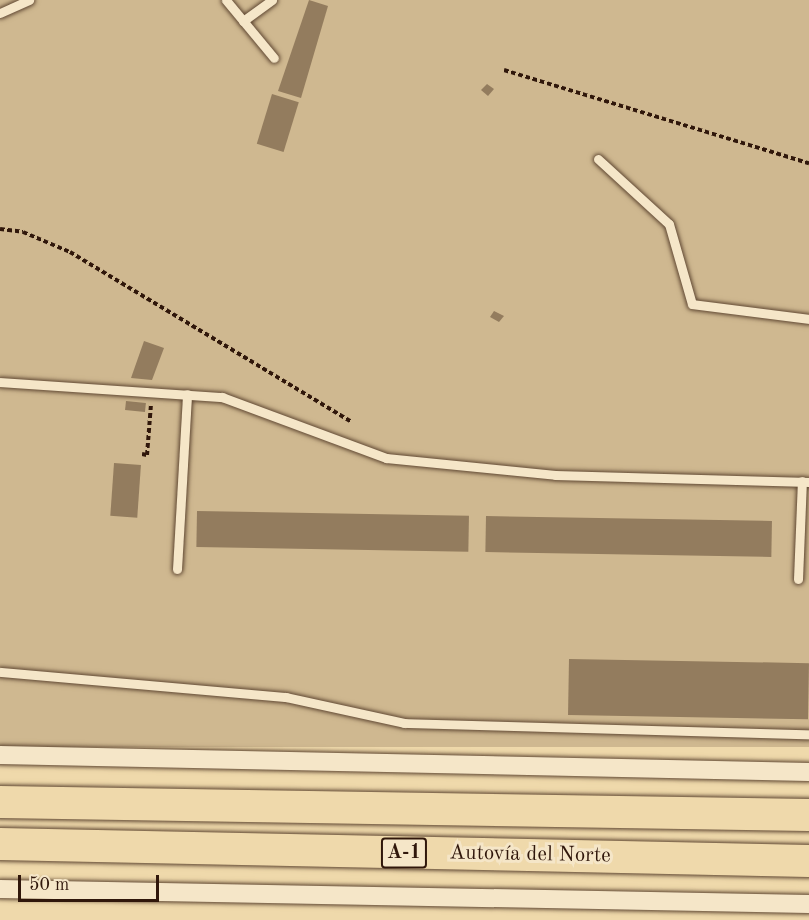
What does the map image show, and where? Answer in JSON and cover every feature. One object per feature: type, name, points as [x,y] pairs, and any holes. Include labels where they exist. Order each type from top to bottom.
[{"type":"highway","name":"Autovía del Norte","points":[[0,802],[809,815]]},
{"type":"highway","name":"Autovía del Norte","points":[[0,844],[809,861]]},
{"type":"street","points":[[0,755],[809,772]]},
{"type":"street","points":[[0,889],[809,903]]},
{"type":"lane","points":[[0,13],[29,0]]},
{"type":"lane","points":[[226,0],[274,58]]},
{"type":"lane","points":[[243,21],[272,0]]},
{"type":"lane","points":[[598,159],[669,224],[692,304],[809,319]]},
{"type":"lane","points":[[0,382],[222,397],[387,458],[555,475],[805,482],[798,579]]},
{"type":"lane","points":[[177,569],[187,394]]},
{"type":"lane","points":[[0,672],[286,697],[404,723],[809,734]]},
{"type":"path","points":[[504,70],[809,163]]},
{"type":"path","points":[[0,229],[23,232],[70,252],[352,422]]},
{"type":"path","points":[[142,454],[147,455],[152,392]]},
{"type":"shaded area","points":[[0,0],[809,0],[809,747],[0,747]]},
{"type":"building","points":[[309,0],[328,6],[301,98],[278,91]]},
{"type":"building","points":[[487,84],[494,89],[488,96],[481,90]]},
{"type":"building","points":[[272,94],[299,102],[284,152],[257,144]]},
{"type":"building","points":[[494,311],[504,316],[499,322],[490,317]]},
{"type":"building","points":[[144,341],[164,348],[152,380],[131,378]]},
{"type":"building","points":[[126,401],[146,403],[145,412],[125,410]]},
{"type":"building","points":[[114,463],[141,465],[137,518],[110,516]]},
{"type":"building","points":[[197,511],[469,516],[468,552],[196,547]]},
{"type":"building","points":[[486,516],[772,521],[771,557],[485,552]]},
{"type":"building","points":[[569,659],[809,663],[808,719],[568,715]]}]
